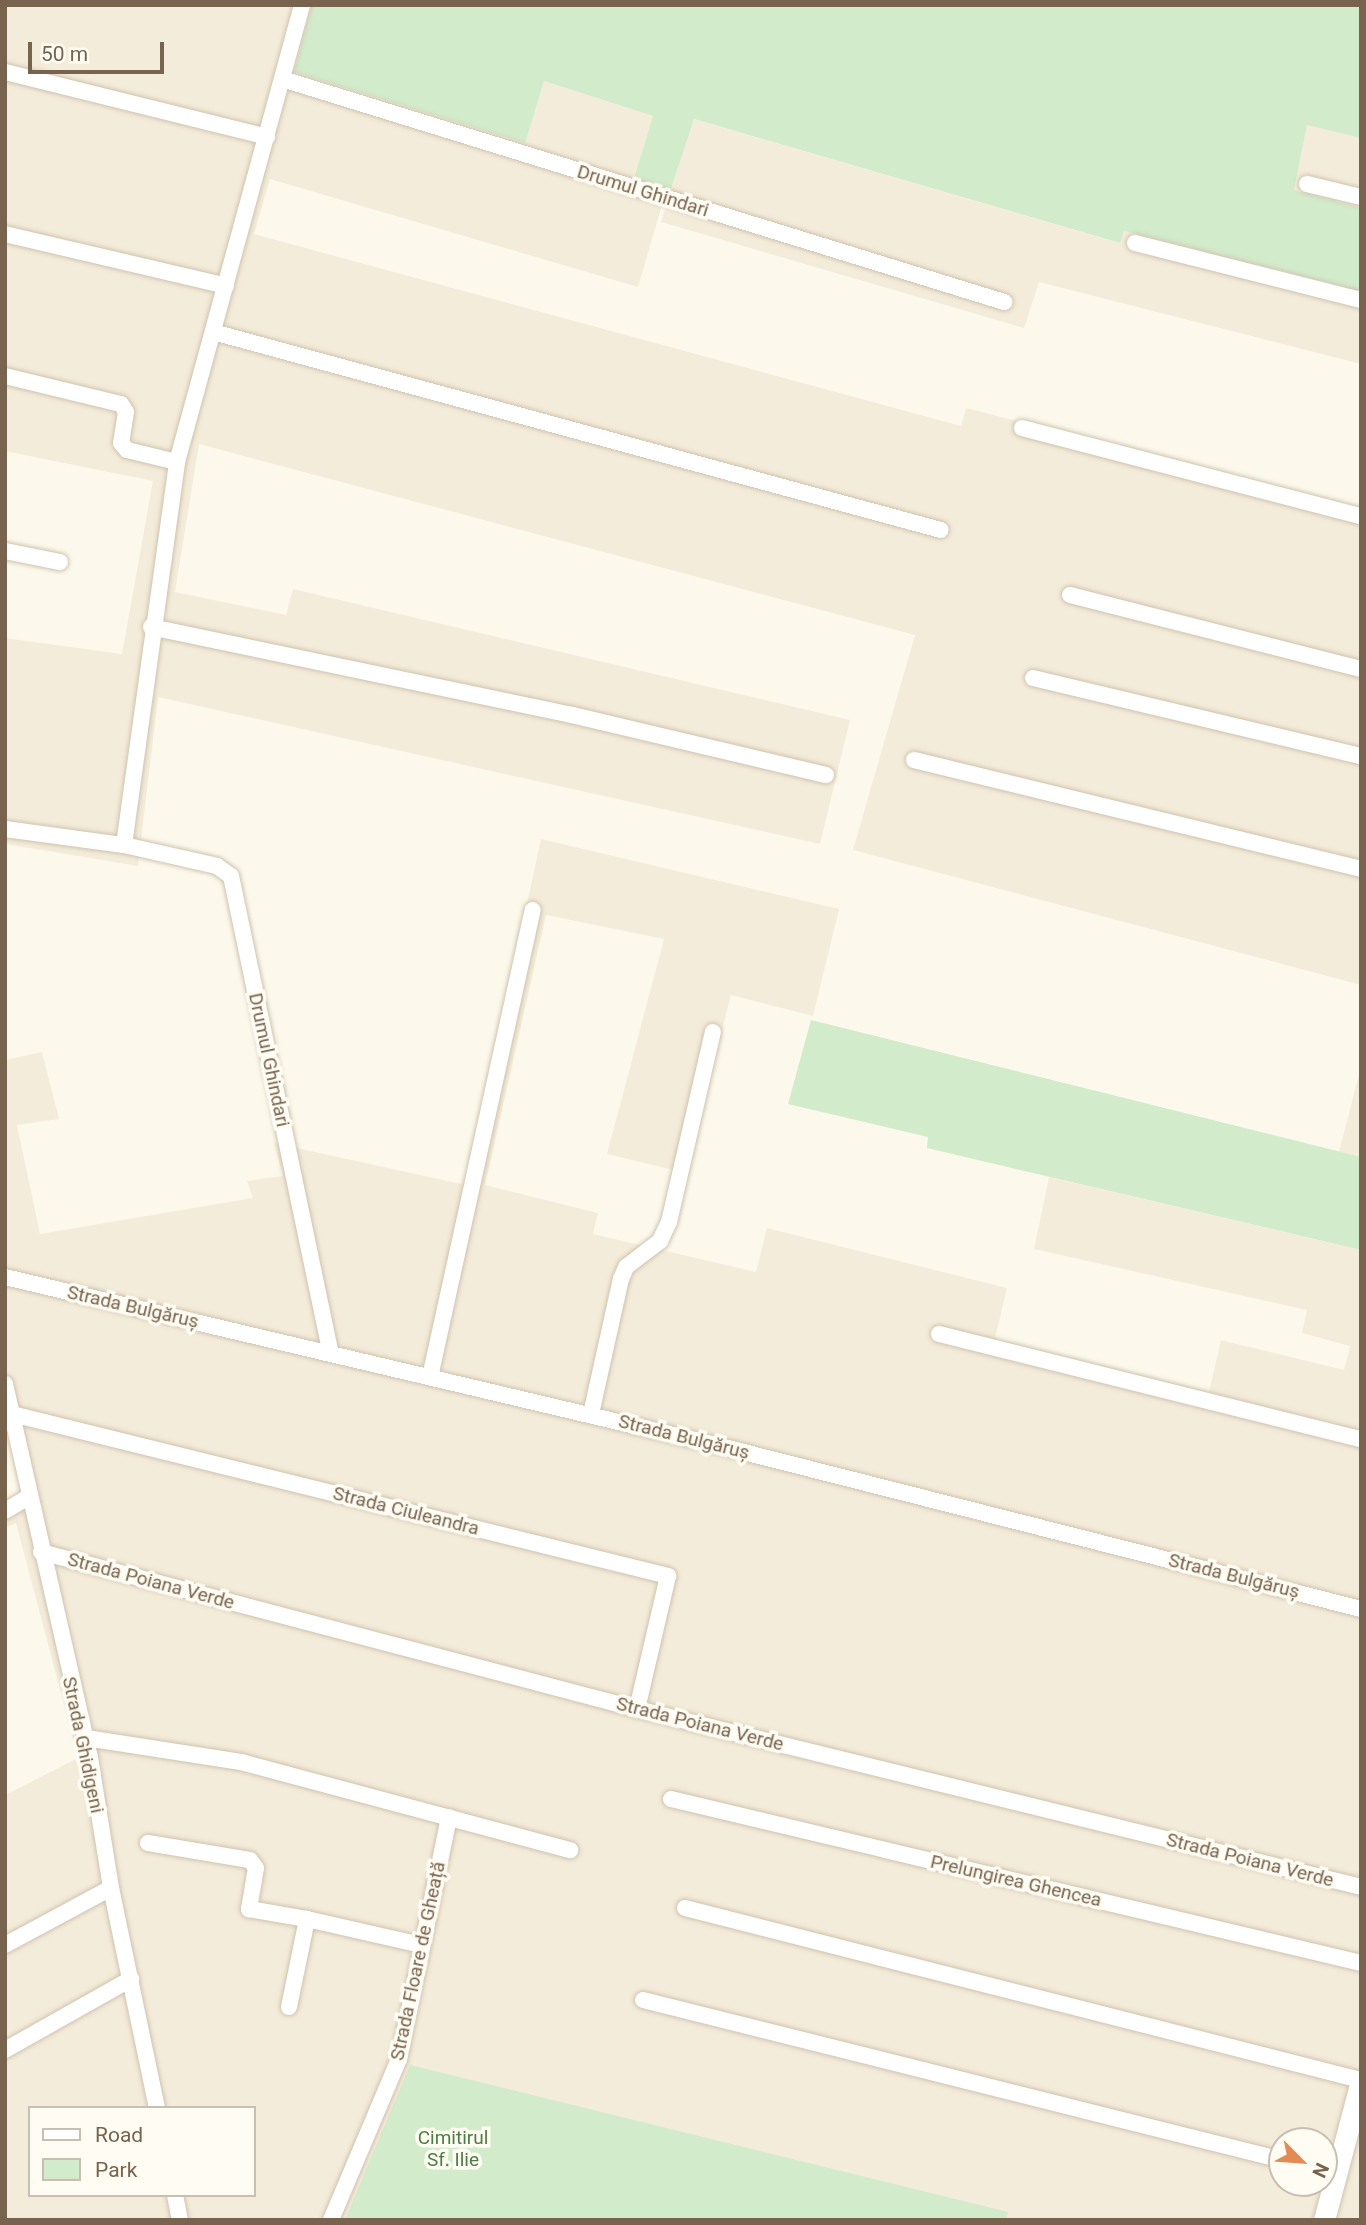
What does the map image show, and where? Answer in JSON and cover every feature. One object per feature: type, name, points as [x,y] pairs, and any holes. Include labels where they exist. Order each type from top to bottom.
[{"type":"main road","points":[[1338,2149],[1361,2081]]},
{"type":"main road","points":[[1324,2220],[1327,2197]]},
{"type":"street","points":[[124,845],[151,627],[177,462],[302,5]]},
{"type":"street","points":[[5,72],[267,137]]},
{"type":"street","name":"Drumul Ghindari","points":[[282,79],[1004,302]]},
{"type":"street","points":[[1307,184],[1361,197]]},
{"type":"street","points":[[5,234],[226,286]]},
{"type":"street","points":[[1135,243],[1361,300]]},
{"type":"street","points":[[214,332],[941,530]]},
{"type":"street","points":[[5,376],[121,404],[125,412],[121,443],[127,450],[177,462]]},
{"type":"street","points":[[1022,428],[1361,516]]},
{"type":"street","points":[[5,551],[60,562]]},
{"type":"street","points":[[1070,595],[1361,669]]},
{"type":"street","points":[[151,627],[572,715],[826,775]]},
{"type":"street","points":[[1033,678],[1361,757]]},
{"type":"street","points":[[914,760],[1361,869]]},
{"type":"street","name":"Drumul Ghindari","points":[[5,828],[124,845],[217,866],[231,876],[331,1354]]},
{"type":"street","points":[[430,1377],[533,910]]},
{"type":"street","points":[[591,1415],[621,1279],[626,1267],[660,1241],[669,1222],[713,1032]]},
{"type":"street","name":"Strada Bulgăruș","points":[[5,1277],[591,1415],[1361,1609]]},
{"type":"street","points":[[939,1334],[1361,1439]]},
{"type":"street","name":"Strada Ghidigeni","points":[[5,1384],[41,1552],[86,1738],[111,1888],[157,2106]]},
{"type":"street","name":"Strada Ciuleandra","points":[[12,1414],[668,1576],[632,1708]]},
{"type":"street","points":[[5,1511],[30,1496]]},
{"type":"street","name":"Strada Poiana Verde","points":[[41,1552],[632,1708],[1361,1887]]},
{"type":"street","points":[[86,1738],[241,1762],[570,1850]]},
{"type":"street","name":"Prelungirea Ghencea","points":[[671,1799],[1361,1963]]},
{"type":"street","name":"Strada Floare de Gheață","points":[[331,2220],[399,2059],[449,1817]]},
{"type":"street","points":[[148,1843],[250,1860],[256,1868],[248,1909],[421,1944]]},
{"type":"street","points":[[5,1945],[111,1888]]},
{"type":"street","points":[[685,1908],[1361,2081]]},
{"type":"street","points":[[289,2007],[307,1920]]},
{"type":"street","points":[[5,2050],[131,1979]]},
{"type":"street","points":[[643,2000],[1268,2156]]},
{"type":"street","points":[[175,2197],[180,2220]]},
{"type":"shaded area","points":[[5,5],[312,5],[295,72],[524,143],[544,81],[653,116],[634,178],[667,188],[638,287],[270,179],[254,234],[961,426],[966,408],[1361,508],[1361,985],[853,850],[915,635],[199,444],[175,592],[286,615],[293,589],[850,720],[820,844],[158,697],[138,866],[5,844],[5,638],[122,654],[153,481],[5,451]]},
{"type":"shaded area","points":[[693,119],[1119,243],[1124,231],[1361,291],[1361,364],[1039,282],[1024,328],[661,222]]},
{"type":"shaded area","points":[[1307,124],[1361,138],[1361,208],[1294,191]]},
{"type":"shaded area","points":[[541,839],[839,909],[813,1016],[731,995],[686,1173],[607,1154],[664,939],[546,915],[485,1185],[598,1213],[593,1234],[756,1272],[767,1228],[1007,1288],[995,1339],[1209,1392],[1221,1340],[1344,1370],[1350,1346],[1302,1333],[1307,1310],[1034,1249],[1049,1177],[1361,1250],[1361,2220],[5,2220],[5,1795],[78,1758],[16,1523],[5,1528],[5,1501],[23,1492],[5,1422],[5,1060],[42,1052],[59,1119],[17,1125],[40,1234],[253,1198],[247,1181],[283,1176],[274,1143],[466,1185]]},
{"type":"shaded area","points":[[1361,1067],[1361,1157],[1339,1152]]},
{"type":"green space","points":[[312,5],[1361,5],[1361,138],[1307,125],[1294,190],[1361,208],[1361,291],[1124,231],[1120,243],[694,119],[671,189],[634,178],[653,116],[544,81],[525,143],[294,72]]},
{"type":"green space","points":[[811,1020],[1361,1157],[1361,1250],[927,1148],[928,1137],[788,1104]]},
{"type":"green space","name":"Cimitirul Sf. Ilie","points":[[410,2065],[1008,2212],[1006,2220],[345,2220]]}]
